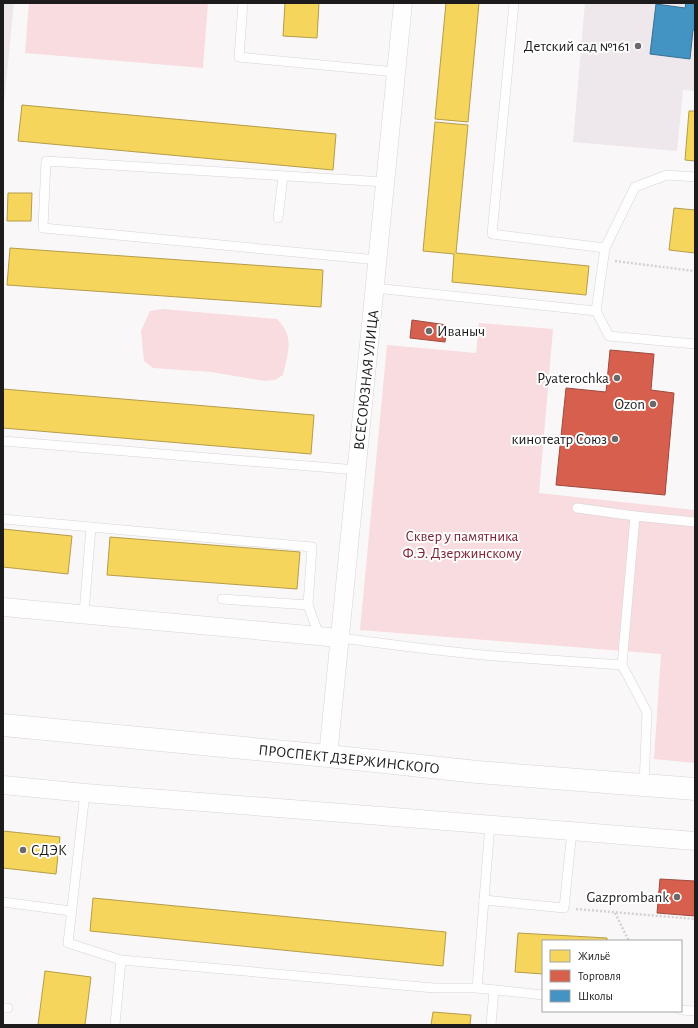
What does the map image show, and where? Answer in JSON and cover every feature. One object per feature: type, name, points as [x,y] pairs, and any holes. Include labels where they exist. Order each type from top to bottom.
[{"type":"main road","name":"ПРОСПЕКТ ДЗЕРЖИНСКОГО","points":[[3,725],[328,756],[477,772],[695,789]]},
{"type":"street","name":"ВСЕСОЮЗНАЯ УЛИЦА","points":[[328,756],[403,3]]},
{"type":"street","points":[[3,606],[340,638]]},
{"type":"street","points":[[3,785],[85,793],[695,841]]},
{"type":"lane","points":[[243,3],[239,58],[396,72]]},
{"type":"lane","points":[[514,3],[492,234],[605,248]]},
{"type":"lane","points":[[378,260],[43,228],[46,161],[385,182]]},
{"type":"lane","points":[[695,177],[667,174],[635,187],[605,248],[596,311],[609,336],[695,344]]},
{"type":"lane","points":[[278,218],[282,176]]},
{"type":"lane","points":[[375,288],[596,311]]},
{"type":"lane","points":[[3,441],[357,470]]},
{"type":"lane","points":[[577,508],[695,522]]},
{"type":"lane","points":[[635,516],[622,666],[647,712],[644,785]]},
{"type":"lane","points":[[3,519],[312,547],[308,605],[319,635]]},
{"type":"lane","points":[[84,613],[91,527]]},
{"type":"lane","points":[[222,599],[308,605]]},
{"type":"lane","points":[[340,638],[421,649],[506,657],[580,661],[622,666]]},
{"type":"lane","points":[[85,793],[68,943],[121,960],[434,988],[477,988],[542,995]]},
{"type":"lane","points":[[477,988],[490,824]]},
{"type":"lane","points":[[484,900],[564,908],[572,831]]},
{"type":"lane","points":[[3,902],[71,910]]},
{"type":"lane","points":[[115,1025],[121,960]]},
{"type":"lane","points":[[491,1025],[494,990]]},
{"type":"lane","points":[[682,1010],[695,1011]]},
{"type":"path","points":[[603,260],[695,271]]},
{"type":"path","points":[[564,908],[695,919]]},
{"type":"path","points":[[615,912],[628,940]]},
{"type":"shaded area","points":[[3,3],[14,3],[3,113]]},
{"type":"shaded area","name":"Детский сад №161","points":[[585,3],[695,3],[695,91],[683,90],[677,151],[573,142]]},
{"type":"green space","points":[[29,3],[208,3],[203,68],[25,53]]},
{"type":"green space","points":[[163,309],[277,319],[286,332],[289,345],[283,375],[275,380],[265,381],[211,372],[153,368],[144,361],[141,331],[150,311]]},
{"type":"green space","name":"Сквер у памятника Ф.Э. Дзержинскому","points":[[479,323],[553,329],[539,493],[695,510],[695,763],[654,759],[661,654],[360,630],[387,345],[476,353]]},
{"type":"building: Жильё","points":[[285,3],[319,3],[317,38],[283,36]]},
{"type":"building: Жильё","points":[[446,3],[479,3],[468,122],[435,119]]},
{"type":"building: Жильё","points":[[22,105],[336,134],[333,170],[18,141]]},
{"type":"building: Жильё","points":[[689,111],[695,111],[695,161],[685,160]]},
{"type":"building: Жильё","points":[[435,122],[468,125],[456,253],[589,266],[586,295],[452,282],[454,254],[423,251]]},
{"type":"building: Жильё","points":[[8,193],[32,193],[31,221],[7,221]]},
{"type":"building: Жильё","points":[[674,208],[695,210],[695,253],[669,250]]},
{"type":"building: Жильё","points":[[10,248],[323,270],[321,307],[7,285]]},
{"type":"building: Жильё","points":[[3,389],[314,415],[311,454],[3,428]]},
{"type":"building: Жильё","points":[[3,529],[72,536],[68,574],[3,567]]},
{"type":"building: Жильё","points":[[110,537],[300,552],[297,589],[107,575]]},
{"type":"building: Жильё","points":[[3,831],[60,837],[56,874],[3,868]]},
{"type":"building: Жильё","points":[[93,898],[446,932],[443,966],[90,931]]},
{"type":"building: Жильё","points":[[518,933],[607,938],[607,940],[542,940],[542,974],[515,972]]},
{"type":"building: Жильё","points":[[45,971],[91,977],[85,1025],[38,1025]]},
{"type":"building: Жильё","points":[[433,1012],[471,1015],[470,1025],[431,1025]]},
{"type":"building: Торговля","name":"Иваныч","points":[[412,320],[447,325],[445,342],[410,338]]},
{"type":"building: Торговля","name":"кинотеатр Союз","points":[[610,350],[654,354],[651,390],[674,393],[665,495],[556,485],[566,388],[606,392]]},
{"type":"building: Торговля","name":"Gazprombank","points":[[660,879],[695,881],[695,916],[657,913]]},
{"type":"building: Школы","points":[[686,3],[695,3],[695,30],[693,30],[690,59],[650,54],[656,4],[685,8]]},
{"type":"place","name":"Детский сад №161","points":[[638,46]]},
{"type":"place","name":"Иваныч","points":[[429,331]]},
{"type":"place","name":"Pyaterochka","points":[[617,378]]},
{"type":"place","name":"Ozon","points":[[653,404]]},
{"type":"place","name":"кинотеатр Союз","points":[[615,439]]},
{"type":"place","name":"СДЭК","points":[[23,850]]},
{"type":"place","name":"Gazprombank","points":[[677,897]]}]
